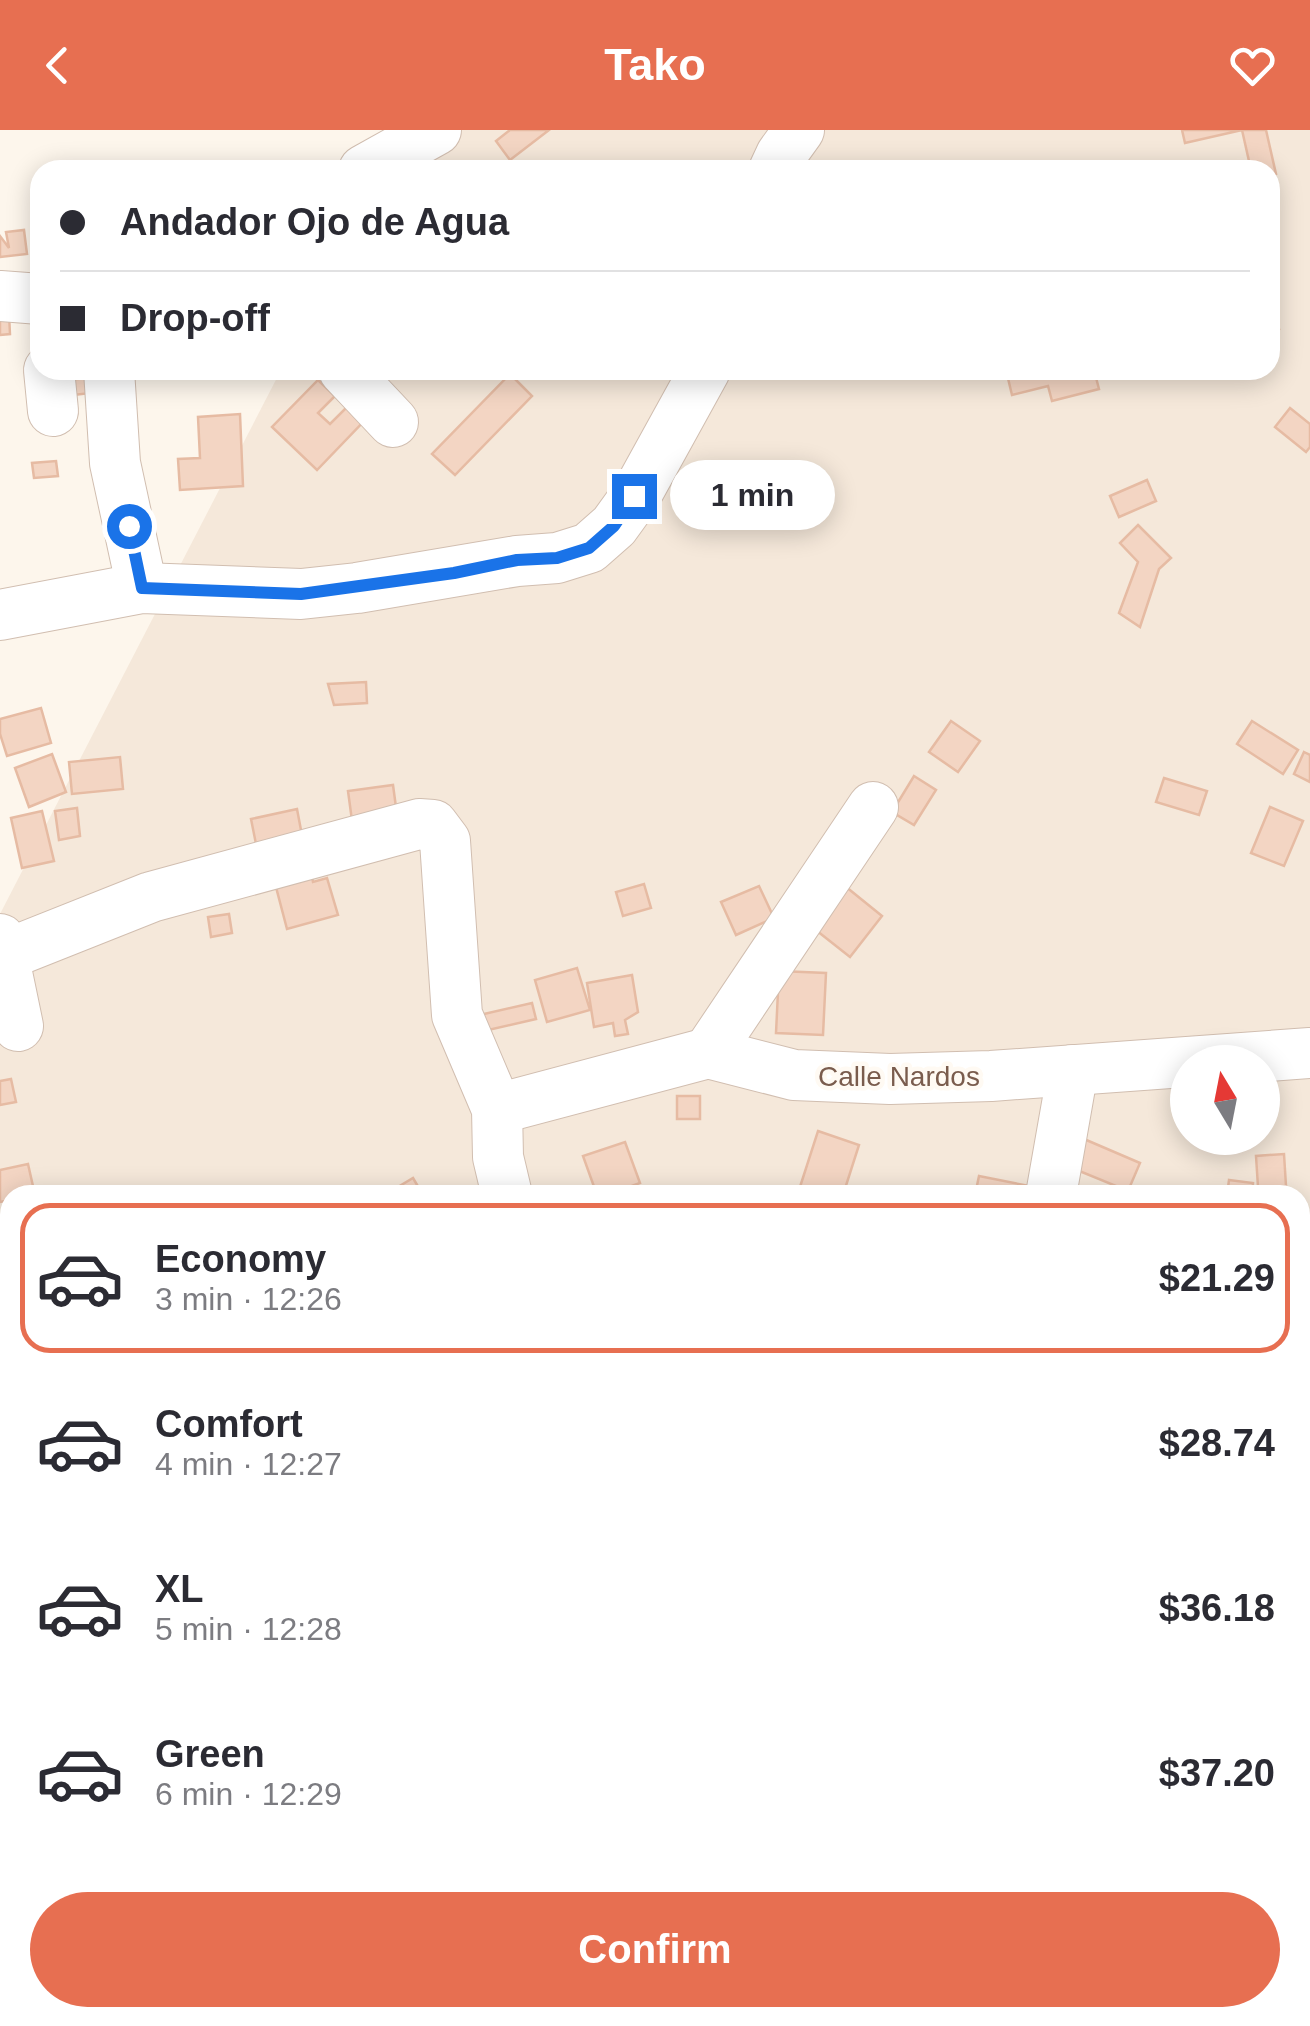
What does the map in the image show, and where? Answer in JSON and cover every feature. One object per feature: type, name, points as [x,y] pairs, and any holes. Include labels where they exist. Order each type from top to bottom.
[{"type":"street","points":[[382,160],[436,130]]},
{"type":"street","points":[[779,160],[799,130]]},
{"type":"street","points":[[0,296],[30,298]]},
{"type":"street","points":[[111,380],[116,463],[142,588]]},
{"type":"street","points":[[353,380],[393,422]]},
{"type":"street","points":[[0,615],[142,588],[301,594],[487,568],[517,560],[557,558],[589,548],[614,526],[634,496],[698,380]]},
{"type":"street","points":[[708,1053],[873,807]]},
{"type":"street","points":[[18,1026],[2,951],[152,897],[419,824],[433,825],[445,841],[456,1015],[497,1109],[498,1157],[504,1185]]},
{"type":"street","name":"Calle Nardos","points":[[497,1109],[708,1053],[794,1075],[890,1079],[1310,1053]]},
{"type":"street","points":[[1053,1185],[1073,1070]]},
{"type":"shaded area","points":[[406,130],[1310,130],[1310,1185],[0,1185],[0,914],[276,380],[1280,380],[1280,160],[390,160]]},
{"type":"building","points":[[510,130],[549,130],[510,160],[496,141]]},
{"type":"building","points":[[1182,130],[1242,130],[1185,143]]},
{"type":"building","points":[[1242,130],[1266,130],[1273,160],[1249,160]]},
{"type":"building","points":[[24,230],[27,254],[0,257],[0,236],[9,248],[6,232]]},
{"type":"building","points":[[9,314],[10,334],[0,335],[0,315]]},
{"type":"building","points":[[63,380],[90,380],[91,393],[64,396]]},
{"type":"building","points":[[318,380],[335,396],[318,413],[330,424],[350,404],[366,419],[317,470],[272,427]]},
{"type":"building","points":[[504,380],[516,380],[532,396],[455,475],[432,454]]},
{"type":"building","points":[[1008,380],[1097,380],[1099,389],[1052,401],[1048,386],[1012,395]]},
{"type":"building","points":[[1290,408],[1310,424],[1310,447],[1306,452],[1275,427]]},
{"type":"building","points":[[240,414],[243,486],[180,490],[178,459],[200,458],[198,417]]},
{"type":"building","points":[[56,461],[58,476],[34,478],[32,463]]},
{"type":"building","points":[[1147,480],[1156,501],[1119,517],[1110,496]]},
{"type":"building","points":[[1138,525],[1171,558],[1159,569],[1140,627],[1119,613],[1138,562],[1120,543]]},
{"type":"building","points":[[366,682],[367,703],[334,705],[328,684]]},
{"type":"building","points":[[41,708],[51,743],[7,756],[0,719]]},
{"type":"building","points":[[951,721],[980,741],[958,772],[929,752]]},
{"type":"building","points":[[1252,721],[1298,750],[1283,774],[1237,744]]},
{"type":"building","points":[[1304,752],[1310,755],[1310,782],[1294,774]]},
{"type":"building","points":[[52,754],[66,792],[29,807],[15,768]]},
{"type":"building","points":[[120,757],[123,789],[72,794],[69,762]]},
{"type":"building","points":[[914,776],[936,790],[914,825],[892,812]]},
{"type":"building","points":[[1164,778],[1207,791],[1199,815],[1156,802]]},
{"type":"building","points":[[393,785],[398,822],[353,828],[348,791]]},
{"type":"building","points":[[1270,807],[1303,821],[1284,866],[1251,853]]},
{"type":"building","points":[[77,808],[80,836],[59,840],[55,811]]},
{"type":"building","points":[[297,809],[304,846],[258,854],[251,819]]},
{"type":"building","points":[[42,811],[54,861],[22,868],[11,818]]},
{"type":"building","points":[[312,877],[313,882],[327,878],[338,915],[287,929],[276,887]]},
{"type":"building","points":[[840,882],[882,916],[850,957],[807,923]]},
{"type":"building","points":[[644,884],[651,908],[623,916],[616,892]]},
{"type":"building","points":[[759,886],[774,918],[736,935],[721,902]]},
{"type":"building","points":[[229,914],[232,933],[211,937],[208,917]]},
{"type":"building","points":[[577,968],[590,1010],[547,1022],[535,980]]},
{"type":"building","points":[[779,971],[826,973],[823,1035],[776,1033]]},
{"type":"building","points":[[632,975],[638,1012],[625,1020],[628,1034],[615,1036],[613,1023],[594,1027],[587,983]]},
{"type":"building","points":[[532,1003],[536,1019],[475,1033],[471,1017]]},
{"type":"building","points":[[11,1079],[16,1102],[0,1105],[0,1081]]},
{"type":"building","points":[[677,1096],[700,1096],[700,1119],[677,1119]]},
{"type":"building","points":[[818,1131],[859,1145],[846,1185],[801,1185]]},
{"type":"building","points":[[1084,1139],[1140,1163],[1131,1185],[1113,1185],[1072,1168]]},
{"type":"building","points":[[625,1142],[640,1183],[593,1185],[583,1156]]},
{"type":"building","points":[[1284,1154],[1286,1185],[1258,1185],[1256,1156]]},
{"type":"building","points":[[28,1164],[33,1185],[0,1185],[0,1170]]},
{"type":"building","points":[[979,1176],[1024,1185],[977,1185]]},
{"type":"building","points":[[1229,1180],[1253,1183],[1253,1185],[1228,1185]]},
{"type":"route","points":[[129,526],[142,588],[301,594],[487,568],[517,560],[557,558],[589,548],[614,526],[634,496]]}]
